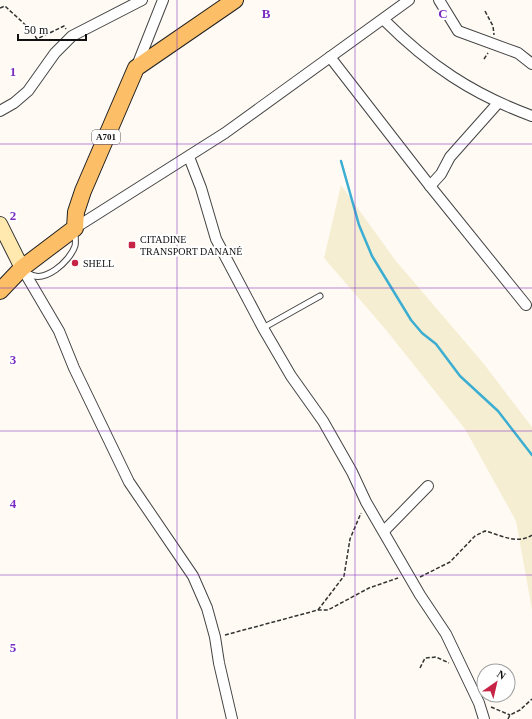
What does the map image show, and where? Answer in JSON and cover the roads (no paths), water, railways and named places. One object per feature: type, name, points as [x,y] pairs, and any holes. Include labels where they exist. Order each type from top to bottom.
[{"type":"main road","points":[[136,68],[235,0]]},
{"type":"main road","name":"A701","points":[[75,228],[76,212],[83,191],[136,68]]},
{"type":"main road","points":[[0,291],[22,268],[75,228]]},
{"type":"street","points":[[0,111],[14,103],[28,91],[55,52],[72,36],[142,0]]},
{"type":"street","points":[[75,228],[231,129],[410,0]]},
{"type":"street","points":[[439,0],[458,31],[518,53],[532,64]]},
{"type":"street","points":[[136,68],[160,2]]},
{"type":"street","points":[[384,20],[405,41],[450,76],[498,103],[532,116]]},
{"type":"street","points":[[330,57],[430,186],[526,305]]},
{"type":"street","points":[[430,186],[441,174],[454,152],[498,103]]},
{"type":"street","points":[[189,157],[201,188],[216,239],[263,328],[292,376],[323,420],[352,472],[366,502],[410,577],[446,634],[480,703],[484,719]]},
{"type":"street","points":[[0,224],[22,268],[59,331],[74,368],[129,482],[193,576],[207,608],[215,637],[219,663],[232,719]]},
{"type":"street","points":[[384,531],[428,486]]},
{"type":"lane","points":[[263,328],[320,296]]},
{"type":"waterway","points":[[341,161],[359,225],[372,256],[411,320],[422,333],[436,344],[460,376],[498,411],[532,455]]},
{"type":"place","name":"CITADINE TRANSPORT DANANÉ","points":[[132,245]]},
{"type":"place","name":"SHELL","points":[[75,263]]}]
